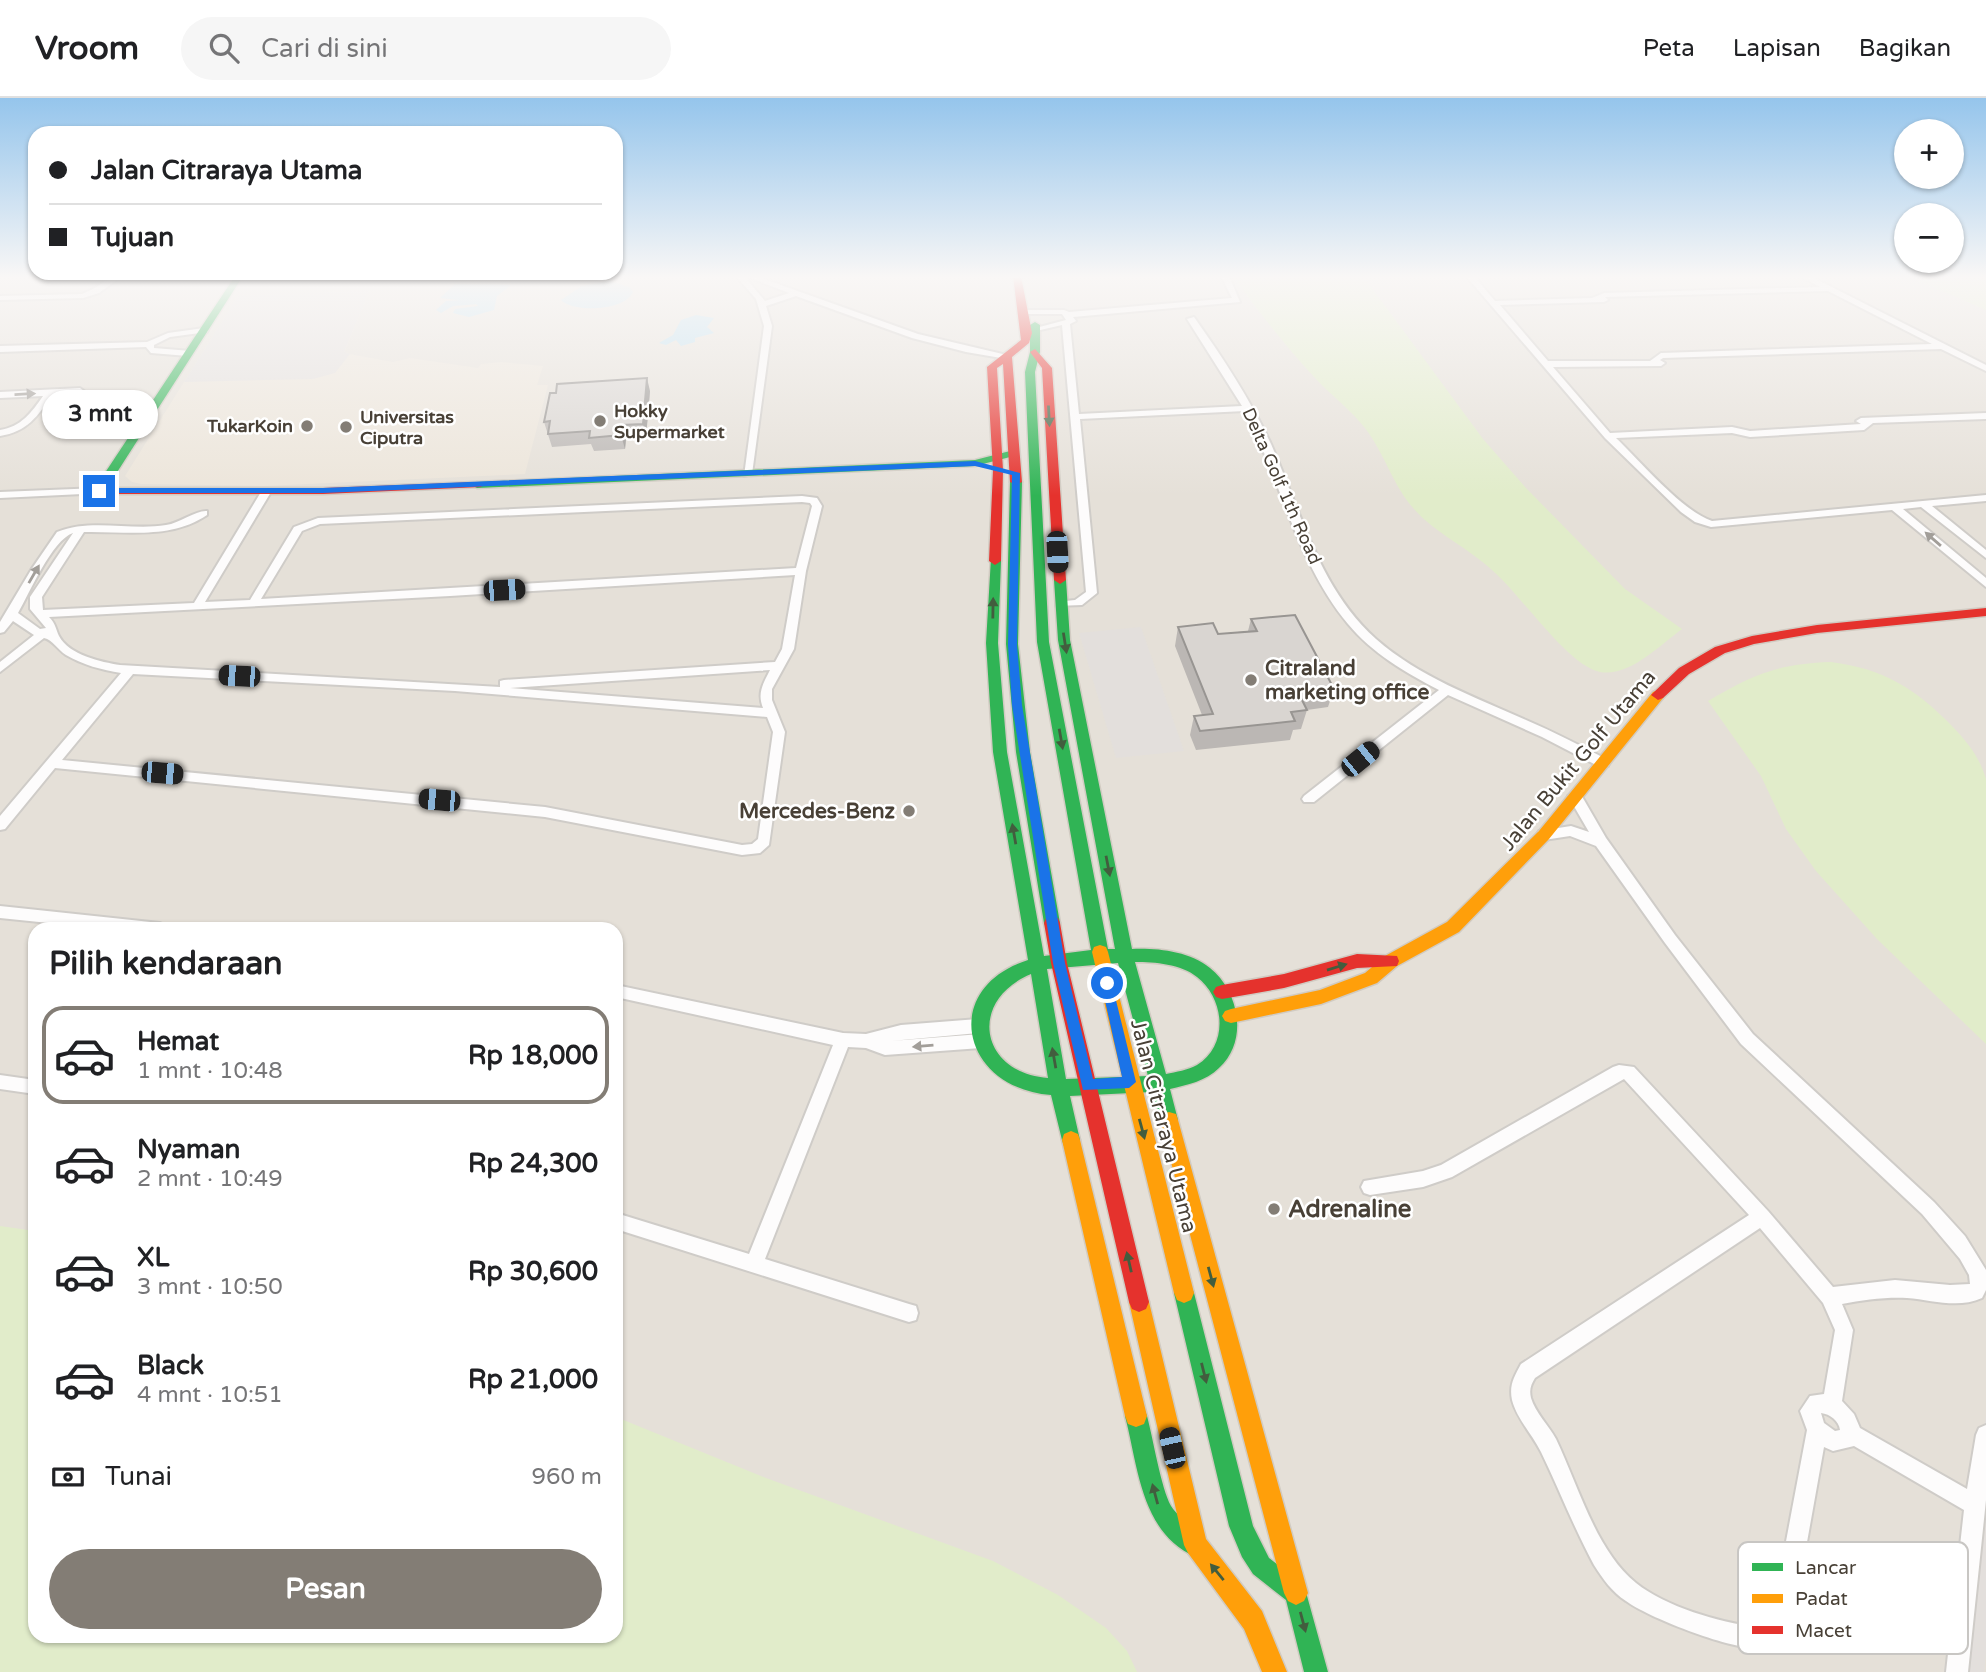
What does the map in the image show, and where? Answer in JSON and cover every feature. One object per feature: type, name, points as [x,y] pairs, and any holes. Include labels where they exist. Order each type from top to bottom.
[{"type":"street","points":[[151,349],[188,353]]},
{"type":"street","points":[[99,491],[190,349]]},
{"type":"street","points":[[747,474],[765,349]]},
{"type":"street","points":[[969,349],[1007,356]]},
{"type":"street","name":"Jalan Citraraya Utama","points":[[1015,349],[992,366],[998,463],[992,643],[1000,752],[1059,1088],[1161,1516],[1169,1526],[1196,1545],[1244,1605],[1261,1631],[1275,1672]]},
{"type":"street","name":"Jalan Citraraya Utama","points":[[1035,349],[1030,372],[1043,452],[1064,640],[1125,956],[1316,1672]]},
{"type":"street","points":[[1059,604],[1077,603],[1092,593],[1070,349]]},
{"type":"street","name":"Delta Golf 1th Road","points":[[1213,349],[1249,408],[1290,501],[1301,535],[1335,599],[1354,624],[1376,643],[1447,690],[1547,734],[1603,763]]},
{"type":"street","points":[[1534,349],[1608,436],[1685,510],[1699,520],[1711,524],[1986,498]]},
{"type":"street","points":[[1547,364],[1654,361],[1669,365],[1793,359],[1802,353],[1875,349]]},
{"type":"street","points":[[1952,349],[1986,368]]},
{"type":"street","name":"Jalan Citraraya Utama","points":[[1007,356],[1016,473],[1012,645],[1017,705],[1059,963],[1196,1545]]},
{"type":"street","points":[[0,395],[80,391]]},
{"type":"street","points":[[0,433],[16,431],[26,424],[50,393]]},
{"type":"street","points":[[1074,418],[1249,408]]},
{"type":"street","points":[[1608,436],[1732,430],[1750,434],[1864,427],[1869,422],[1986,416]]},
{"type":"street","points":[[998,463],[1014,453],[1043,452]]},
{"type":"street","points":[[0,495],[99,491],[266,492],[975,463],[998,463],[1016,473],[1045,474]]},
{"type":"street","name":"Jalan Citraraya Utama","points":[[1045,474],[1043,642],[1101,958],[1129,1082],[1248,1546],[1268,1575],[1296,1593]]},
{"type":"street","points":[[197,607],[266,492]]},
{"type":"street","points":[[51,763],[545,812],[749,850],[764,841],[779,732],[766,700],[766,689],[788,649],[801,571],[817,506],[809,499],[328,520],[305,524],[298,529],[253,604]]},
{"type":"street","points":[[1923,504],[1986,555]]},
{"type":"street","points":[[1895,507],[1986,584]]},
{"type":"street","points":[[0,629],[61,534],[82,530],[171,526],[190,522],[203,513]]},
{"type":"street","points":[[48,632],[35,604],[41,588],[82,530]]},
{"type":"street","points":[[39,614],[801,571]]},
{"type":"street","name":"Jalan Bukit Golf Utama","points":[[1237,1015],[1321,997],[1371,978],[1391,961],[1452,927],[1510,872],[1544,835],[1664,688],[1684,671],[1720,650],[1752,640],[1817,629],[1986,612]]},
{"type":"street","points":[[12,614],[48,632],[81,657],[130,670],[455,687],[772,713]]},
{"type":"street","points":[[0,668],[48,632]]},
{"type":"street","points":[[455,687],[779,666]]},
{"type":"street","points":[[0,825],[130,670]]},
{"type":"street","points":[[1309,799],[1447,690]]},
{"type":"street","points":[[1575,796],[1601,842],[1670,939],[1747,1039],[1928,1208],[1967,1257],[1980,1281],[1976,1292],[1964,1295],[1905,1289],[1870,1290],[1829,1297]]},
{"type":"street","points":[[1544,835],[1571,831],[1601,842]]},
{"type":"street","points":[[0,912],[94,922]]},
{"type":"street","points":[[1153,955],[1180,960],[1204,973],[1228,991],[1237,1015],[1220,1055],[1204,1070],[1157,1080],[1059,1088],[1033,1086],[1010,1077],[992,1061],[979,1034],[982,1004],[995,986],[1014,973],[1038,966],[1125,956],[1153,955]]},
{"type":"street","name":"Jalan Bukit Golf Utama","points":[[1228,991],[1256,987],[1357,961],[1391,961]]},
{"type":"street","points":[[623,992],[843,1040],[866,1041],[885,1048],[979,1034]]},
{"type":"street","points":[[754,1263],[843,1040]]},
{"type":"street","points":[[1370,1188],[1423,1179],[1446,1171],[1619,1072],[1628,1072],[1762,1217],[1829,1297],[1844,1330],[1832,1405]]},
{"type":"street","points":[[0,1082],[28,1086]]},
{"type":"street","points":[[1738,1634],[1692,1622],[1638,1598],[1618,1583],[1602,1558],[1547,1444],[1522,1403],[1520,1385],[1528,1371],[1762,1217]]},
{"type":"street","points":[[623,1223],[909,1313]]},
{"type":"street","points":[[1170,1236],[1198,1230]]},
{"type":"street","points":[[1817,1403],[1832,1405],[1846,1418],[1850,1433],[1847,1439],[1841,1442],[1824,1437],[1817,1430],[1810,1417],[1812,1407],[1817,1403]]},
{"type":"street","points":[[1796,1542],[1817,1430]]},
{"type":"street","points":[[1850,1433],[1975,1505]]},
{"type":"street","points":[[1968,1570],[1986,1435]]},
{"type":"street","points":[[1957,1672],[1959,1654]]},
{"type":"shaded area","points":[[0,349],[1986,349],[1986,1672],[0,1672]]},
{"type":"shaded area","name":"Universitas Ciputra","points":[[204,349],[345,349],[344,353],[393,362],[410,358],[478,368],[481,364],[501,362],[543,366],[537,385],[548,385],[525,474],[264,486],[141,484],[132,482],[125,476]]},
{"type":"shaded area","points":[[204,349],[345,349],[344,352],[350,354],[335,373],[313,379],[184,382]]},
{"type":"shaded area","points":[[1141,627],[1184,751],[1116,758],[1079,633]]},
{"type":"shaded area","points":[[1986,1415],[1984,1672],[1945,1672],[1948,1654],[1968,1654],[1968,1542],[1966,1542]]},
{"type":"green space","points":[[1290,349],[1417,349],[1483,439],[1526,488],[1625,589],[1682,629],[1644,658],[1622,670],[1600,672],[1587,667],[1559,644],[1493,571],[1432,526],[1414,509],[1400,490],[1365,428]]},
{"type":"green space","points":[[1831,662],[1867,670],[1898,682],[1925,701],[1958,732],[1980,763],[1986,779],[1986,1044],[1877,939],[1816,871],[1786,829],[1761,776],[1708,701],[1766,672],[1795,665]]},
{"type":"green space","points":[[0,1226],[28,1230],[28,1643],[623,1643],[623,1420],[766,1478],[993,1561],[1058,1595],[1106,1628],[1127,1651],[1137,1672],[0,1672]]},
{"type":"building","name":"Hokky Supermarket","points":[[647,378],[643,424],[622,425],[621,435],[589,438],[590,431],[548,434],[550,421],[544,422],[550,393],[556,393],[557,384]]},
{"type":"building","name":"Citraland marketing office","points":[[1295,615],[1334,689],[1298,692],[1307,710],[1291,712],[1295,721],[1200,731],[1194,716],[1213,714],[1178,627],[1213,623],[1218,634],[1257,631],[1251,619]]},
{"type":"traffic: fast","points":[[99,491],[191,349]]},
{"type":"traffic: fast","points":[[1035,349],[1030,372],[1043,642],[1100,952]]},
{"type":"traffic: fast","points":[[477,485],[975,463],[1010,454]]},
{"type":"traffic: fast","points":[[1016,482],[1012,644],[1023,752],[1052,923]]},
{"type":"traffic: fast","points":[[995,561],[992,643],[1000,752],[1059,1088],[1071,1140]]},
{"type":"traffic: fast","points":[[1060,580],[1064,640],[1125,956],[1169,1120]]},
{"type":"traffic: fast","points":[[1153,955],[1198,969],[1214,982],[1222,995],[1229,1023],[1227,1037],[1223,1050],[1214,1062],[1202,1071],[1168,1082],[1147,1085],[1101,1088],[1043,1086],[1021,1081],[1004,1072],[990,1058],[982,1042],[979,1025],[983,1007],[993,990],[1011,975],[1025,968],[1060,960],[1153,955]]},
{"type":"traffic: fast","points":[[1184,1293],[1241,1526],[1250,1549],[1261,1566],[1296,1593],[1316,1672]]},
{"type":"traffic: fast","points":[[1136,1416],[1160,1509],[1172,1526],[1196,1545]]},
{"type":"traffic: slow","points":[[1231,1016],[1321,997],[1371,978],[1391,961],[1453,927],[1544,835],[1658,695]]},
{"type":"traffic: slow","points":[[1100,952],[1184,1293]]},
{"type":"traffic: slow","points":[[1169,1120],[1296,1593]]},
{"type":"traffic: slow","points":[[1071,1140],[1136,1416]]},
{"type":"traffic: slow","points":[[1139,1302],[1196,1545],[1253,1620],[1275,1672]]},
{"type":"traffic: jam","points":[[1015,349],[1007,356],[1016,482]]},
{"type":"traffic: jam","points":[[1035,352],[1047,368],[1060,580]]},
{"type":"traffic: jam","points":[[995,561],[998,470],[992,367],[1007,356]]},
{"type":"traffic: jam","points":[[99,491],[323,491],[477,485]]},
{"type":"traffic: jam","points":[[1658,695],[1684,671],[1720,650],[1752,640],[1817,629],[1986,612]]},
{"type":"traffic: jam","points":[[1052,923],[1059,963],[1139,1302]]},
{"type":"traffic: jam","points":[[1222,992],[1284,981],[1357,961],[1391,961]]},
{"type":"place","name":"Hokky Supermarket","points":[[600,421]]},
{"type":"place","name":"TukarKoin","points":[[307,426]]},
{"type":"place","name":"Universitas Ciputra","points":[[346,427]]},
{"type":"place","name":"Citraland marketing office","points":[[1251,680]]},
{"type":"place","name":"Mercedes-Benz","points":[[909,811]]},
{"type":"place","name":"Adrenaline","points":[[1274,1209]]},
{"type":"route","points":[[99,491],[323,491],[975,463],[1016,473],[1012,645],[1017,705],[1059,963],[1088,1086],[1129,1082],[1107,983]]}]
